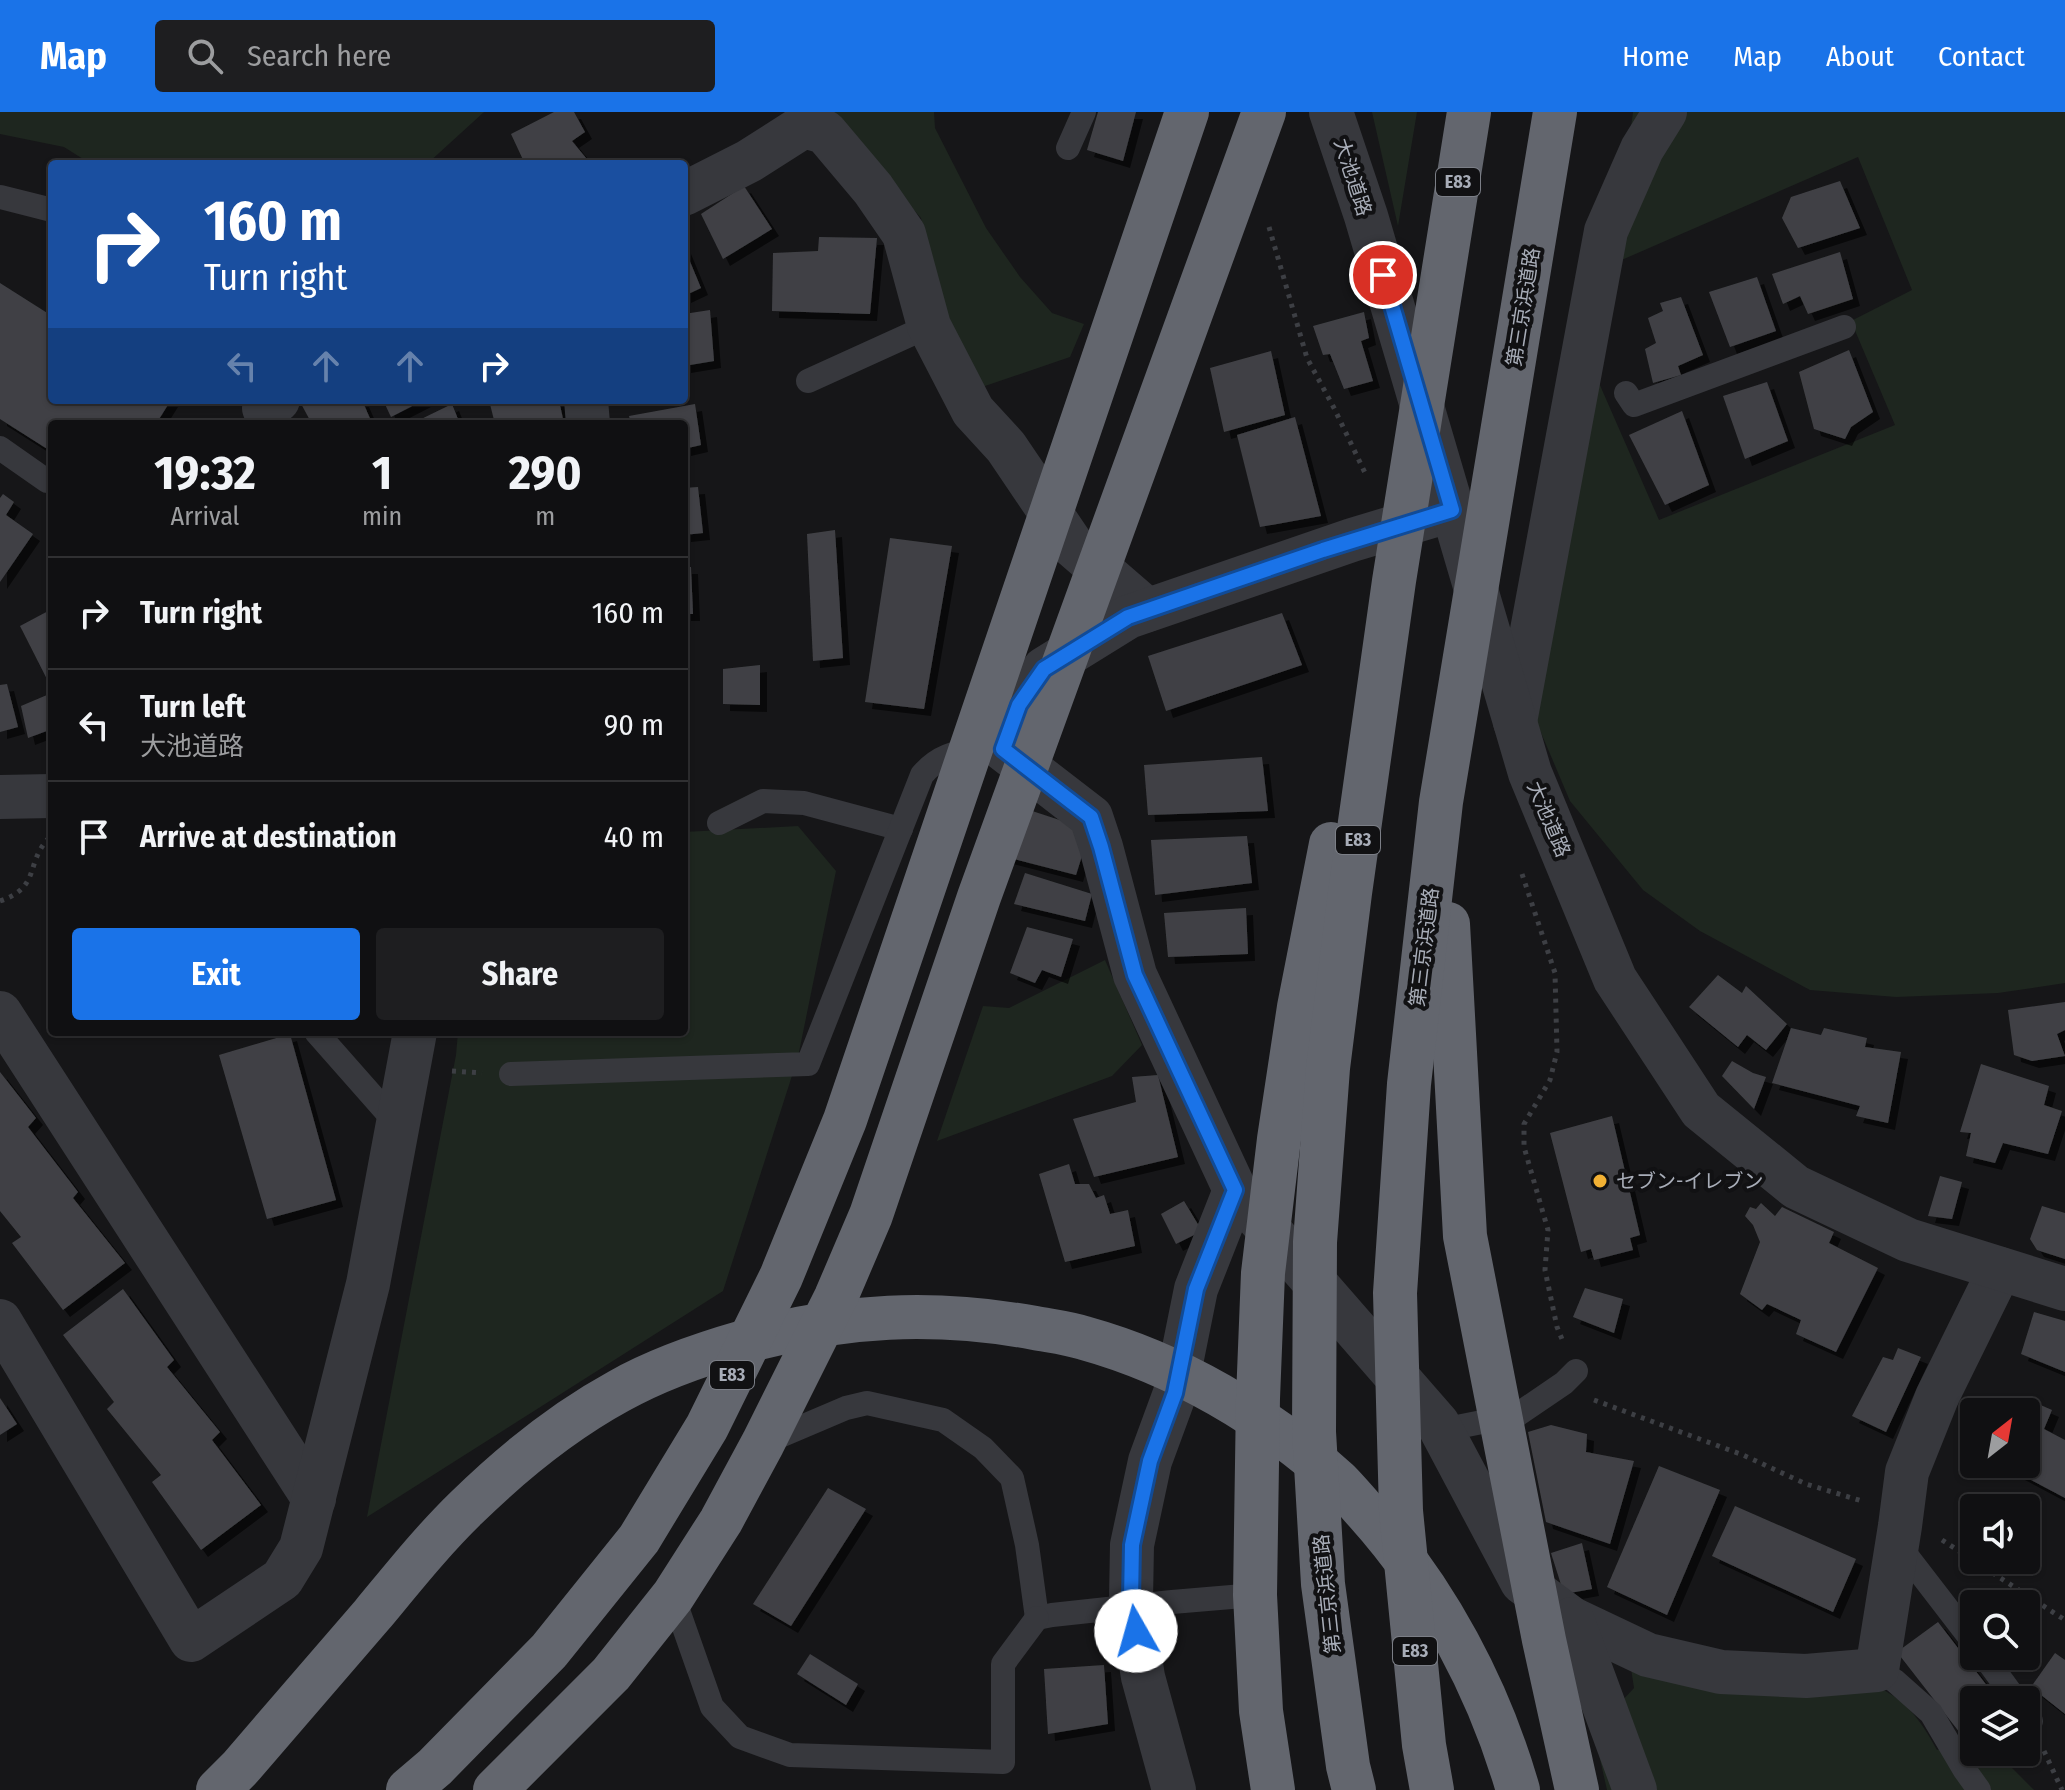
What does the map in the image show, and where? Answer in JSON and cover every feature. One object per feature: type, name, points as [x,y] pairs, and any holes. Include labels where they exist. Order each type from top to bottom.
[{"type":"highway","name":"E83","points":[[408,1790],[435,1767],[549,1651],[639,1539],[707,1427],[781,1277],[845,1120],[1187,112]]},
{"type":"highway","points":[[495,1790],[611,1674],[673,1596],[721,1521],[836,1297],[871,1215],[979,897],[1264,112]]},
{"type":"highway","name":"第三京浜道路","points":[[1354,1790],[1323,1584],[1314,1432],[1315,1242],[1328,1068],[1350,893],[1394,581],[1469,112]]},
{"type":"highway","name":"第三京浜道路","points":[[1432,1790],[1424,1745],[1401,1511],[1395,1293],[1409,1084],[1441,802],[1552,132]]},
{"type":"highway","points":[[1273,1790],[1261,1711],[1255,1595],[1263,1273],[1299,1007],[1323,878],[1394,581]]},
{"type":"highway","points":[[1441,802],[1465,1236],[1558,1630],[1577,1790]]},
{"type":"highway","points":[[218,1790],[466,1508],[547,1437],[620,1390],[700,1355],[781,1331],[847,1319],[921,1316],[1000,1322],[1083,1337],[1150,1360],[1218,1394],[1277,1431],[1340,1483],[1383,1531],[1424,1587],[1466,1657],[1509,1758],[1518,1790]]},
{"type":"street","name":"大池道路","points":[[1331,112],[1366,216],[1530,773],[1615,979],[1701,1110],[1796,1187],[1908,1240],[2065,1289]]},
{"type":"street","points":[[1515,722],[1599,338],[1606,231],[1642,149],[1665,112]]},
{"type":"street","points":[[688,192],[749,161],[799,119],[825,132],[873,189],[904,234],[929,326],[973,411],[1006,447],[1073,546],[1147,610]]},
{"type":"street","points":[[1452,510],[1323,550],[1128,617],[1044,669],[1019,705],[1003,749],[1091,817],[1135,975],[1235,1190],[1442,1430],[1522,1582],[1558,1630],[1635,1790]]},
{"type":"street","points":[[0,797],[48,796]]},
{"type":"street","points":[[0,1013],[314,1499]]},
{"type":"street","points":[[0,1321],[191,1640],[282,1579],[301,1548],[368,1284],[414,1036]]},
{"type":"street","points":[[1174,1790],[1143,1677],[1132,1608],[1132,1545],[1150,1461],[1175,1393],[1196,1289],[1235,1190]]},
{"type":"street","points":[[1558,1630],[1721,1672],[1806,1676],[1877,1670],[1907,1472],[1937,1397],[2000,1269]]},
{"type":"lane","points":[[1068,148],[1084,112]]},
{"type":"lane","points":[[0,197],[48,209]]},
{"type":"lane","points":[[808,381],[929,326]]},
{"type":"lane","points":[[1626,393],[1634,405],[1844,327]]},
{"type":"lane","points":[[0,448],[47,481]]},
{"type":"lane","points":[[511,1074],[808,1064],[922,775],[933,761],[962,751],[1003,749]]},
{"type":"lane","points":[[719,823],[763,801],[804,803],[901,829]]},
{"type":"lane","points":[[320,1036],[398,1125]]},
{"type":"lane","points":[[1442,1430],[1517,1415],[1564,1383],[1576,1371]]},
{"type":"lane","points":[[763,1443],[846,1408],[867,1403],[943,1420],[983,1448],[1012,1478],[1027,1545],[1037,1618]]},
{"type":"lane","points":[[1900,1529],[1960,1621]]},
{"type":"lane","points":[[673,1596],[712,1707],[740,1737],[790,1755],[1003,1762],[1003,1664],[1037,1618],[1255,1595]]},
{"type":"lane","points":[[1877,1670],[1895,1681],[1931,1713],[1979,1790]]},
{"type":"path","points":[[1268,223],[1307,358],[1370,483]]},
{"type":"path","points":[[0,901],[17,895],[27,883],[42,846],[48,839]]},
{"type":"path","points":[[1520,870],[1555,973],[1557,1052],[1550,1080],[1524,1124],[1524,1147],[1548,1230],[1545,1270],[1557,1327],[1588,1398],[1743,1455],[1806,1484],[1880,1506],[1900,1529],[2065,1620]]},
{"type":"path","points":[[447,1071],[511,1074]]},
{"type":"path","points":[[2040,1743],[2062,1790]]},
{"type":"shaded area","points":[[0,112],[484,112],[431,160],[85,160],[64,147],[0,134]]},
{"type":"shaded area","points":[[827,112],[934,112],[935,128],[986,228],[1020,277],[1052,313],[1084,324],[1070,357],[982,387],[940,303],[921,218]]},
{"type":"shaded area","points":[[1372,112],[1417,112],[1398,226]]},
{"type":"shaded area","points":[[1633,112],[2065,112],[2065,983],[1998,993],[1896,997],[1810,990],[1700,931],[1643,890],[1570,801],[1531,709],[1599,383],[1659,520],[1895,425],[1851,321],[1912,290],[1858,157],[1617,262]]},
{"type":"shaded area","points":[[798,826],[836,871],[798,1057],[723,1291],[367,1517],[458,1036],[688,1036],[688,832]]},
{"type":"shaded area","points":[[1105,960],[1142,1045],[1112,1076],[937,1141],[983,1006],[1009,1008]]},
{"type":"shaded area","points":[[1630,1662],[1871,1684],[1893,1696],[1910,1711],[1937,1750],[1960,1743],[1960,1766],[2010,1766],[2034,1790],[1607,1790],[1590,1715],[1620,1703],[1634,1688]]},
{"type":"building","points":[[554,112],[574,112],[585,132],[572,141],[586,158],[523,160],[511,134]]},
{"type":"building","points":[[1098,112],[1136,112],[1123,161],[1087,150]]},
{"type":"building","points":[[1840,181],[1860,228],[1798,248],[1782,218],[1791,197]]},
{"type":"building","points":[[744,186],[772,229],[723,259],[701,214]]},
{"type":"building","points":[[819,237],[877,238],[870,314],[772,311],[773,253],[818,251]]},
{"type":"building","points":[[1840,252],[1853,299],[1808,314],[1800,296],[1783,304],[1772,274]]},
{"type":"building","points":[[688,257],[701,288],[688,294]]},
{"type":"building","points":[[1757,277],[1776,331],[1730,347],[1709,292]]},
{"type":"building","points":[[0,283],[48,313],[48,404],[168,404],[158,420],[48,420],[48,449],[0,419]]},
{"type":"building","points":[[1681,297],[1703,355],[1678,366],[1681,375],[1653,383],[1645,349],[1656,343],[1648,318],[1663,311],[1660,303]]},
{"type":"building","points":[[710,310],[714,361],[688,365],[688,313]]},
{"type":"building","points":[[1364,312],[1369,338],[1361,341],[1373,381],[1344,389],[1330,354],[1323,355],[1313,326]]},
{"type":"building","points":[[1849,350],[1873,412],[1851,427],[1845,439],[1814,429],[1799,372]]},
{"type":"building","points":[[1271,351],[1285,415],[1224,432],[1210,368]]},
{"type":"building","points":[[1767,382],[1788,441],[1745,459],[1723,396]]},
{"type":"building","points":[[301,404],[364,404],[371,420],[310,420]]},
{"type":"building","points":[[385,404],[416,404],[391,417]]},
{"type":"building","points":[[452,404],[458,420],[419,420]]},
{"type":"building","points":[[490,404],[560,404],[563,419],[558,420],[494,420]]},
{"type":"building","points":[[695,404],[701,445],[688,448],[688,420],[630,420],[629,416]]},
{"type":"building","points":[[1682,411],[1709,485],[1665,505],[1629,435]]},
{"type":"building","points":[[1295,417],[1321,516],[1260,527],[1237,435]]},
{"type":"building","points":[[698,487],[703,533],[688,535],[688,488]]},
{"type":"building","points":[[3,494],[14,502],[6,515],[33,534],[0,582],[0,498]]},
{"type":"building","points":[[835,530],[843,658],[813,661],[807,534]]},
{"type":"building","points":[[890,538],[952,546],[924,709],[865,702]]},
{"type":"building","points":[[688,567],[691,567],[693,614],[688,614]]},
{"type":"building","points":[[48,611],[48,681],[20,626]]},
{"type":"building","points":[[1282,613],[1302,665],[1166,711],[1148,656]]},
{"type":"building","points":[[760,665],[760,705],[723,704],[723,669]]},
{"type":"building","points":[[7,684],[18,727],[0,732],[0,685]]},
{"type":"building","points":[[47,695],[48,730],[28,738],[21,706]]},
{"type":"building","points":[[1262,757],[1268,811],[1148,815],[1144,765]]},
{"type":"building","points":[[1020,807],[1090,830],[1076,875],[1006,857]]},
{"type":"building","points":[[1247,836],[1252,883],[1155,895],[1151,840]]},
{"type":"building","points":[[1025,873],[1092,894],[1085,921],[1014,904]]},
{"type":"building","points":[[1246,908],[1248,954],[1168,957],[1164,913]]},
{"type":"building","points":[[1027,927],[1073,939],[1061,977],[1042,970],[1035,983],[1010,973]]},
{"type":"building","points":[[1718,975],[1742,993],[1746,986],[1787,1024],[1766,1050],[1747,1035],[1738,1047],[1689,1007]]},
{"type":"building","points":[[2065,1002],[2065,1030],[2057,1034],[2065,1056],[2032,1061],[2014,1055],[2008,1010]]},
{"type":"building","points":[[1791,1028],[1821,1035],[1824,1028],[1867,1038],[1865,1047],[1901,1052],[1888,1123],[1856,1116],[1860,1106],[1772,1083]]},
{"type":"building","points":[[291,1036],[336,1200],[267,1219],[219,1055]]},
{"type":"building","points":[[1732,1061],[1766,1077],[1754,1109],[1722,1076]]},
{"type":"building","points":[[1981,1064],[2049,1086],[2044,1105],[2062,1111],[2048,1154],[2003,1143],[1995,1163],[1966,1156],[1971,1133],[1960,1132]]},
{"type":"building","points":[[0,1072],[36,1118],[28,1127],[78,1192],[73,1198],[125,1263],[63,1310],[12,1243],[21,1237],[0,1211]]},
{"type":"building","points":[[1158,1075],[1178,1157],[1094,1177],[1073,1119],[1136,1102],[1132,1077]]},
{"type":"building","points":[[1612,1116],[1640,1235],[1630,1238],[1633,1250],[1594,1260],[1591,1249],[1581,1252],[1550,1133]]},
{"type":"building","points":[[1069,1164],[1075,1184],[1089,1184],[1096,1198],[1104,1195],[1110,1214],[1128,1210],[1135,1246],[1065,1262],[1039,1174]]},
{"type":"building","points":[[1940,1176],[1962,1182],[1952,1219],[1928,1216]]},
{"type":"building","points":[[1184,1201],[1202,1231],[1176,1244],[1161,1214]]},
{"type":"building","points":[[1761,1203],[1775,1216],[1782,1207],[1834,1232],[1829,1243],[1878,1268],[1836,1352],[1796,1334],[1801,1320],[1767,1304],[1762,1310],[1740,1294],[1760,1242],[1753,1225],[1745,1216],[1750,1207],[1756,1209]]},
{"type":"building","points":[[2042,1206],[2065,1213],[2065,1259],[2037,1250],[2030,1239]]},
{"type":"building","points":[[1585,1288],[1623,1299],[1614,1333],[1573,1317]]},
{"type":"building","points":[[123,1289],[174,1360],[167,1367],[220,1432],[212,1440],[261,1505],[201,1550],[152,1482],[161,1475],[107,1409],[114,1402],[63,1335]]},
{"type":"building","points":[[2034,1312],[2065,1321],[2065,1372],[2021,1354]]},
{"type":"building","points":[[1898,1348],[1921,1357],[1886,1432],[1852,1416],[1883,1357],[1893,1360]]},
{"type":"building","points":[[0,1398],[17,1424],[0,1435]]},
{"type":"building","points":[[2040,1405],[2052,1410],[2044,1429],[2065,1440],[2065,1498],[2027,1478],[2040,1478]]},
{"type":"building","points":[[1551,1425],[1587,1434],[1586,1452],[1634,1461],[1610,1544],[1546,1522],[1528,1432]]},
{"type":"building","points":[[1659,1466],[1720,1490],[1667,1615],[1607,1587]]},
{"type":"building","points":[[828,1488],[866,1509],[791,1626],[753,1604]]},
{"type":"building","points":[[1735,1506],[1856,1559],[1833,1612],[1712,1556]]},
{"type":"building","points":[[1582,1543],[1592,1589],[1564,1594],[1551,1553]]},
{"type":"building","points":[[1938,1622],[1960,1651],[1960,1670],[1975,1670],[1987,1686],[1960,1686],[1960,1733],[1897,1652]]},
{"type":"building","points":[[2055,1653],[2065,1660],[2065,1714],[2040,1694],[2040,1686],[2032,1686]]},
{"type":"building","points":[[810,1654],[858,1684],[846,1705],[797,1674]]},
{"type":"building","points":[[1104,1665],[1108,1724],[1048,1734],[1044,1669]]},
{"type":"place","name":"セブン-イレブン","points":[[1600,1181]]},
{"type":"route","points":[[1136,1631],[1131,1600],[1132,1545],[1150,1461],[1175,1393],[1196,1289],[1235,1190],[1135,975],[1091,817],[1003,749],[1019,705],[1044,669],[1128,617],[1323,550],[1452,510],[1383,275]]}]
